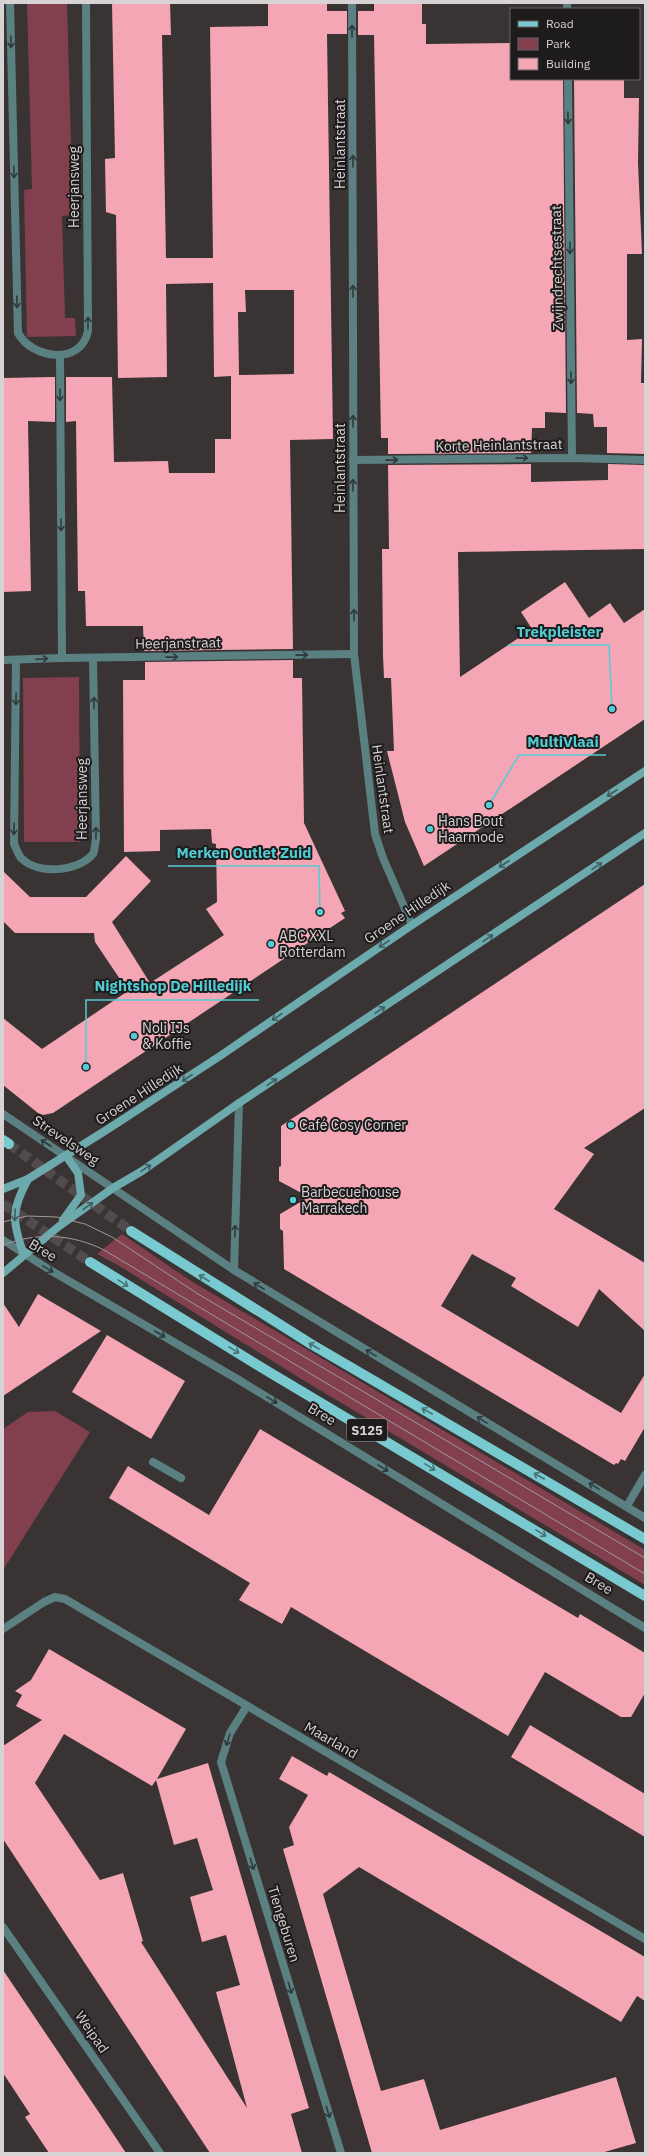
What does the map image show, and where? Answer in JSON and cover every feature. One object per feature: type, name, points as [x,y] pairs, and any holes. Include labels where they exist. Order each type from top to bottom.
[{"type":"main road","points":[[131,1231],[311,1344],[645,1539]]},
{"type":"main road","name":"Bree","points":[[90,1262],[269,1372],[645,1596]]},
{"type":"street","points":[[10,3],[18,333],[29,347],[60,356],[62,658]]},
{"type":"street","name":"Heerjansweg","points":[[60,356],[81,347],[86,339],[88,331],[86,3]]},
{"type":"street","name":"Heinlantstraat","points":[[352,3],[354,654],[375,834],[383,858],[412,925]]},
{"type":"street","name":"Zwijndrechtsestraat","points":[[568,80],[572,458]]},
{"type":"street","name":"Korte Heinlantstraat","points":[[353,460],[572,458],[645,460]]},
{"type":"street","name":"Heerjanstraat","points":[[3,660],[354,654]]},
{"type":"street","name":"Heerjansweg","points":[[16,660],[14,844],[21,858],[34,866],[52,869],[76,865],[86,859],[93,853],[96,839],[93,658]]},
{"type":"street","name":"Groene Hilledijk","points":[[3,1189],[28,1179],[66,1156],[220,1056],[412,925],[645,771]]},
{"type":"street","points":[[3,1273],[58,1227],[113,1188],[142,1171],[239,1103],[645,833]]},
{"type":"street","points":[[234,1270],[239,1103]]},
{"type":"street","name":"Strevelsweg","points":[[3,1114],[113,1188]]},
{"type":"street","points":[[58,1227],[81,1195],[78,1173],[66,1156]]},
{"type":"street","points":[[24,1255],[18,1239],[14,1218],[15,1205],[28,1179]]},
{"type":"street","points":[[113,1188],[234,1270],[645,1518]]},
{"type":"street","name":"Bree","points":[[3,1240],[24,1255],[239,1380],[645,1628]]},
{"type":"street","points":[[153,1462],[181,1478]]},
{"type":"street","points":[[627,1506],[645,1475]]},
{"type":"street","name":"Maarland","points":[[3,1629],[44,1602],[55,1597],[65,1599],[645,1939]]},
{"type":"street","name":"Tiengeburen","points":[[246,1706],[230,1733],[221,1762],[341,2153]]},
{"type":"street","name":"Weipad","points":[[3,1926],[160,2153]]},
{"type":"green space","points":[[27,3],[67,3],[73,215],[62,216],[65,318],[75,318],[76,336],[27,337],[24,190],[32,189]]},
{"type":"green space","points":[[79,677],[80,842],[24,842],[23,678]]},
{"type":"green space","points":[[122,1234],[191,1281],[645,1550],[645,1585],[303,1380],[116,1264],[97,1254]]},
{"type":"green space","points":[[55,1411],[90,1432],[3,1570],[3,1429],[28,1412]]},
{"type":"building","points":[[112,3],[170,3],[171,35],[162,35],[166,258],[213,258],[210,27],[268,26],[268,3],[327,3],[327,11],[347,11],[347,34],[327,34],[333,439],[290,440],[293,649],[144,651],[143,626],[86,626],[85,591],[78,591],[76,421],[66,422],[66,377],[112,377],[114,462],[168,461],[169,473],[215,473],[215,439],[231,439],[231,376],[214,377],[213,283],[166,284],[167,377],[118,378],[116,215],[106,212],[105,159],[115,158]],"holes":[[[245,290],[294,290],[294,374],[239,375],[238,312],[246,312]]]},
{"type":"building","points":[[374,3],[422,3],[422,24],[426,24],[426,44],[510,43],[510,80],[563,80],[566,413],[545,412],[545,428],[532,428],[531,453],[388,454],[388,438],[381,438],[374,35],[358,35],[358,11],[374,11]]},
{"type":"building","points":[[574,80],[624,80],[624,98],[639,98],[638,163],[642,254],[627,254],[627,340],[642,339],[641,383],[645,383],[645,454],[607,453],[607,427],[594,427],[593,414],[577,413]]},
{"type":"building","points":[[55,377],[55,422],[28,421],[31,591],[3,592],[3,378]]},
{"type":"building","points":[[531,464],[531,482],[608,480],[608,464],[645,465],[645,549],[458,552],[460,677],[532,629],[521,612],[565,582],[589,618],[610,603],[624,623],[645,609],[645,719],[424,866],[405,822],[387,751],[394,751],[391,678],[384,678],[383,656],[382,549],[389,549],[388,465]]},
{"type":"building","points":[[293,660],[293,678],[302,678],[304,823],[345,911],[341,913],[345,918],[53,1113],[43,1115],[38,1113],[3,1085],[3,1018],[42,1049],[128,991],[95,942],[94,933],[15,933],[3,921],[3,871],[30,897],[86,897],[126,856],[151,881],[112,922],[150,983],[224,935],[206,909],[217,902],[216,844],[212,843],[211,829],[160,830],[160,851],[124,852],[123,680],[145,680],[145,662]]},
{"type":"building","points":[[645,884],[645,1108],[584,1148],[594,1154],[554,1209],[645,1263],[645,1331],[599,1289],[578,1327],[511,1286],[516,1278],[472,1254],[441,1306],[621,1413],[645,1374],[645,1427],[625,1461],[621,1459],[618,1464],[616,1463],[614,1465],[284,1269],[283,1231],[280,1229],[280,1214],[309,1197],[279,1181],[279,1167],[281,1166],[281,1126]]},
{"type":"building","points":[[38,1294],[101,1331],[3,1396],[3,1303],[19,1327]]},
{"type":"building","points":[[107,1335],[185,1381],[151,1439],[72,1392]]},
{"type":"building","points":[[260,1429],[578,1618],[580,1614],[645,1653],[645,1693],[631,1717],[621,1717],[545,1672],[508,1736],[291,1607],[282,1624],[239,1600],[250,1583],[109,1498],[128,1466],[209,1515]]},
{"type":"building","points":[[49,1649],[186,1729],[157,1779],[208,1763],[309,2108],[291,2114],[302,2153],[210,2153],[3,1839],[3,1746],[42,1720],[16,1706],[22,1695],[15,1691],[31,1680]],"holes":[[[64,1734],[152,1786],[156,1780],[174,1845],[197,1838],[213,1890],[190,1897],[202,1942],[226,1935],[240,1985],[216,1992],[247,2108],[141,1942],[143,1941],[123,1873],[100,1880],[35,1783]]]},
{"type":"building","points":[[530,1725],[645,1794],[645,1837],[511,1757]]},
{"type":"building","points":[[292,1756],[327,1776],[329,1772],[645,1957],[645,2001],[637,1996],[621,2022],[359,1867],[323,1894],[381,2091],[424,2079],[440,2130],[616,2077],[636,2143],[601,2153],[372,2153],[283,1849],[294,1845],[289,1827],[308,1795],[279,1779]]},
{"type":"building","points":[[3,1970],[126,2153],[49,2153],[25,2117],[30,2114],[3,2073]]},
{"type":"tunnel","points":[[9,1144],[131,1231]]},
{"type":"tunnel","points":[[3,1204],[90,1262]]},
{"type":"tram line","points":[[3,1222],[27,1216],[57,1217],[85,1224],[112,1237],[198,1294],[645,1558]]},
{"type":"tram line","points":[[3,1245],[29,1238],[54,1237],[80,1241],[104,1250],[645,1574]]},
{"type":"place","name":"Trekpleister","points":[[612,709]]},
{"type":"place","name":"MultiVlaai","points":[[489,805]]},
{"type":"place","name":"Hans Bout Haarmode","points":[[430,829]]},
{"type":"place","name":"Merken Outlet Zuid","points":[[320,912]]},
{"type":"place","name":"ABC XXL Rotterdam","points":[[271,944]]},
{"type":"place","name":"Noli IJs & Koffie","points":[[134,1036]]},
{"type":"place","name":"Nightshop De Hilledijk","points":[[86,1067]]},
{"type":"place","name":"Café Cosy Corner","points":[[291,1125]]},
{"type":"place","name":"Barbecuehouse Marrakech","points":[[293,1200]]}]
